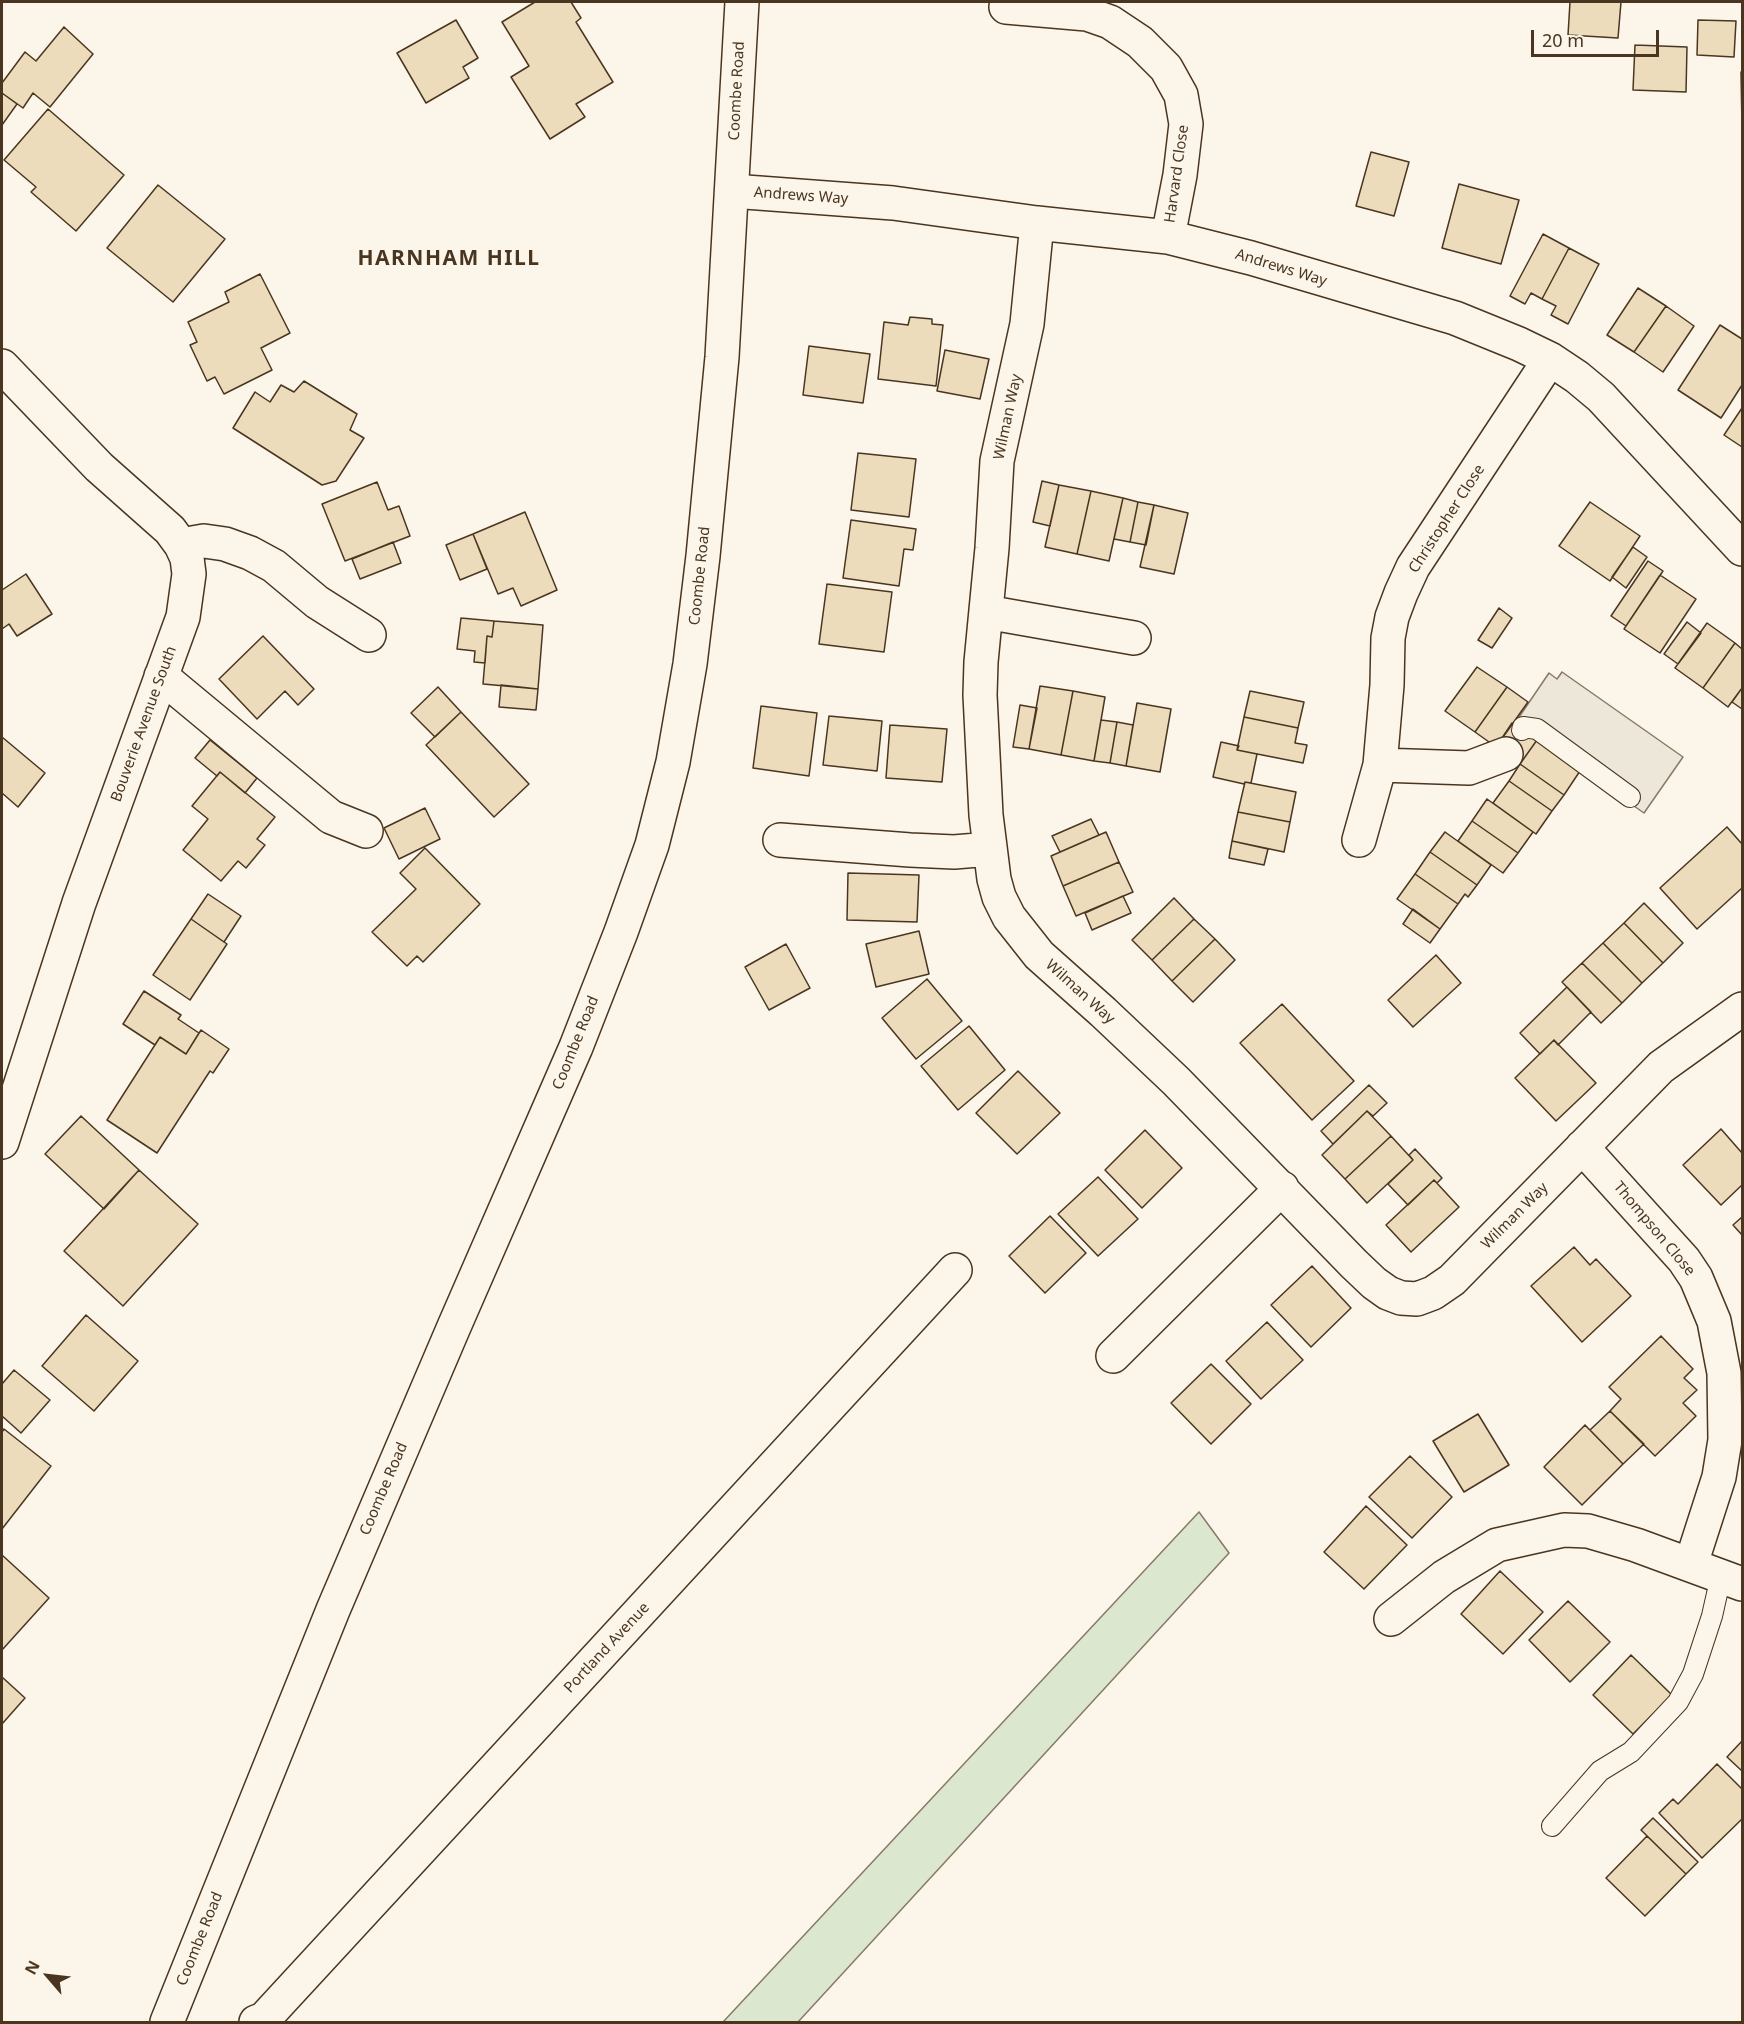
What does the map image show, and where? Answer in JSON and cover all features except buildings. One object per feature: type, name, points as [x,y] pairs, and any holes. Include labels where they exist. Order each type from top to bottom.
[{"type":"main road","name":"Coombe Road","points":[[167,2022],[338,1599],[576,1047],[652,845],[673,762],[690,664],[703,556],[722,357],[742,2]]},
{"type":"main road","name":"Harvard Close","points":[[1006,7],[1088,8],[1140,42],[1166,68],[1181,95],[1186,124],[1185,145],[1168,237]]},
{"type":"main road","name":"Andrews Way","points":[[732,191],[893,203],[1037,223],[1168,237],[1251,258],[1489,330],[1551,359],[1601,397],[1743,549]]},
{"type":"main road","name":"Wilman Way","points":[[1037,223],[1028,324],[997,461],[980,695],[990,849],[999,897],[1009,917],[1039,955],[1168,1074],[1374,1283],[1388,1293],[1401,1298],[1417,1299],[1433,1293],[1452,1280],[1661,1067],[1743,1009]]},
{"type":"main road","name":"Christopher Close","points":[[1359,840],[1380,765],[1387,685],[1388,638],[1392,617],[1401,593],[1413,567],[1551,359]]},
{"type":"main road","name":"Bouverie Avenue South","points":[[2,366],[99,467],[170,530],[187,558],[189,574],[183,616],[80,903],[2,1142]]},
{"type":"main road","points":[[181,545],[204,541],[225,543],[250,553],[274,567],[317,602],[369,635]]},
{"type":"main road","points":[[986,612],[1134,638]]},
{"type":"main road","points":[[161,676],[332,817],[366,831]]},
{"type":"main road","points":[[1380,765],[1469,768],[1514,742]]},
{"type":"main road","points":[[780,840],[954,852],[990,849]]},
{"type":"main road","name":"Thompson Close","points":[[1582,1147],[1684,1260],[1696,1278],[1714,1321],[1724,1373],[1725,1440],[1719,1477],[1691,1564]]},
{"type":"main road","points":[[1113,1356],[1282,1188]]},
{"type":"main road","name":"Portland Avenue","points":[[256,2022],[264,2019],[955,1270]]},
{"type":"main road","points":[[1391,1619],[1444,1577],[1497,1545],[1564,1530],[1588,1531],[1691,1564],[1732,1580]]},
{"type":"lane","points":[[1514,742],[1523,727],[1537,729],[1630,797]]},
{"type":"lane","points":[[1552,1826],[1599,1771],[1631,1752],[1678,1702],[1693,1674],[1712,1616],[1732,1580]]},
{"type":"green space","points":[[1199,1512],[1229,1553],[798,2022],[723,2022]]},
{"type":"shaded area","points":[[1562,672],[1683,757],[1644,813],[1515,723],[1549,673],[1557,679]]},
{"type":"district","name":"HARNHAM HILL","points":[[449,259]]}]
